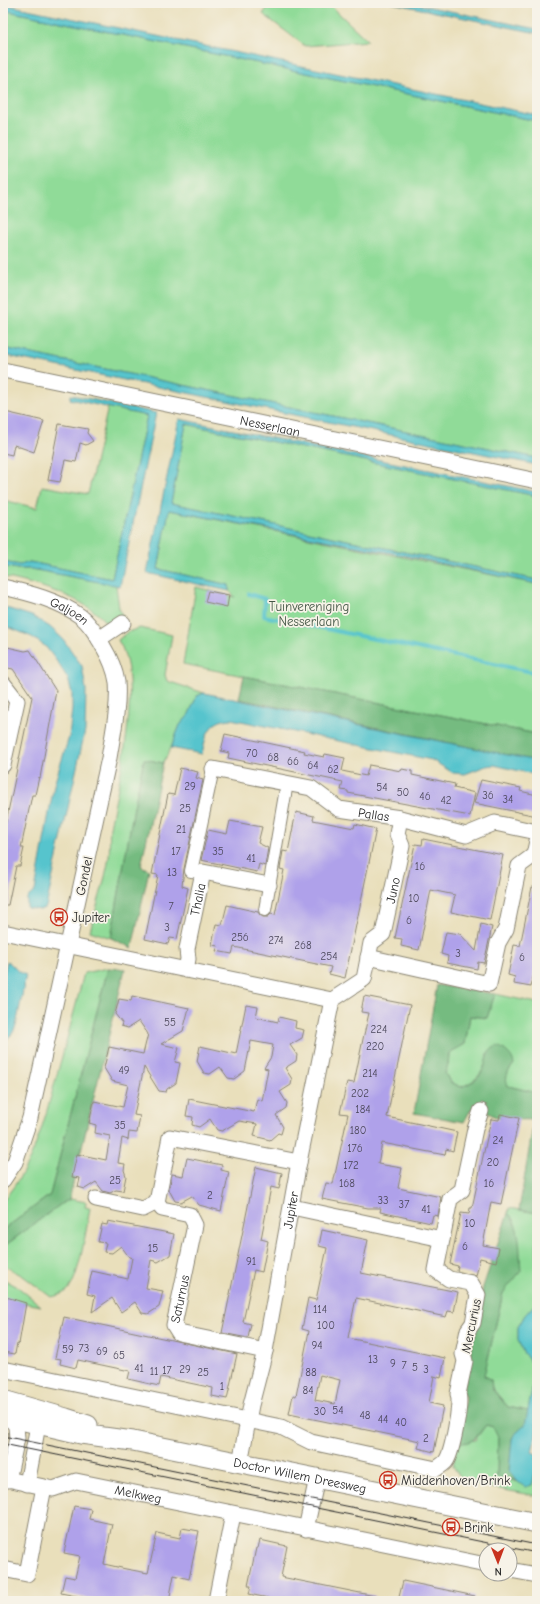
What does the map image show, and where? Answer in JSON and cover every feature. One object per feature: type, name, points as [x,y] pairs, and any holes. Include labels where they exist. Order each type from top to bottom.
[{"type":"street","name":"Nesserlaan","points":[[3,370],[537,481]]},
{"type":"street","name":"Galjoen","points":[[3,587],[25,592],[54,602],[81,616],[99,639],[124,622]]},
{"type":"street","name":"Gondel","points":[[3,1180],[15,1162],[30,1118],[109,758],[117,713],[116,681],[110,658],[99,639]]},
{"type":"street","points":[[3,682],[17,701],[3,765]]},
{"type":"street","points":[[203,872],[191,871],[213,769]]},
{"type":"street","name":"Pallas","points":[[213,769],[311,788],[339,809],[400,818],[466,835],[495,823],[537,832]]},
{"type":"street","points":[[265,910],[287,783]]},
{"type":"street","name":"Juno","points":[[368,957],[371,943],[383,934],[402,846],[397,834],[400,818]]},
{"type":"street","points":[[6,933],[332,1000],[364,979],[368,957],[489,984],[498,943],[506,929],[519,866],[534,855],[537,841]]},
{"type":"street","name":"Thalia","points":[[186,970],[188,959],[187,949],[203,872],[269,885]]},
{"type":"street","name":"Jupiter","points":[[240,1463],[248,1420],[265,1351],[299,1162],[332,1000]]},
{"type":"street","name":"Mercurius","points":[[248,1420],[281,1427],[311,1442],[436,1468],[446,1463],[450,1454],[459,1407],[460,1398],[458,1394],[465,1361],[463,1354],[468,1330],[473,1323],[478,1295],[471,1283],[449,1280],[436,1270],[450,1199],[462,1190],[475,1129],[481,1111]]},
{"type":"street","points":[[96,1199],[143,1209],[157,1202],[170,1137],[299,1162]]},
{"type":"street","name":"Saturnus","points":[[157,1202],[162,1209],[190,1215],[195,1225],[174,1325],[179,1333],[265,1351]]},
{"type":"street","points":[[292,1207],[442,1239]]},
{"type":"street","points":[[3,1369],[248,1420]]},
{"type":"street","name":"Doctor Willem Dreesweg","points":[[3,1400],[66,1418],[133,1441]]},
{"type":"street","points":[[14,1481],[38,1425],[31,1408]]},
{"type":"street","points":[[7,1417],[16,1426],[17,1438],[14,1481]]},
{"type":"street","name":"Doctor Willem Dreesweg","points":[[7,1417],[81,1434],[133,1441],[537,1522]]},
{"type":"street","points":[[317,1478],[306,1529],[478,1563]]},
{"type":"street","name":"Melkweg","points":[[14,1481],[53,1489],[76,1481],[306,1529]]},
{"type":"street","points":[[3,1568],[27,1574],[44,1488]]},
{"type":"street","points":[[216,1601],[233,1514]]},
{"type":"street","points":[[518,1571],[537,1575]]},
{"type":"green space","points":[[271,3],[321,3],[330,5],[368,41],[305,46],[263,14]]},
{"type":"green space","points":[[3,10],[537,121],[537,458],[3,348]]},
{"type":"green space","points":[[108,407],[147,416],[112,579],[30,562],[20,565],[3,562],[3,500],[37,508],[42,486],[88,494]]},
{"type":"green space","points":[[186,424],[537,496],[537,580],[171,503]]},
{"type":"green space","name":"Tuinvereniging Nesserlaan","points":[[169,510],[537,584],[537,734],[183,664],[196,587],[235,597],[229,591],[229,585],[158,569]]},
{"type":"green space","points":[[3,566],[17,569],[31,569],[116,585],[119,608],[123,617],[107,624],[87,606],[74,599],[45,588],[3,577]]},
{"type":"green space","points":[[140,628],[172,635],[165,675],[167,681],[204,693],[197,696],[188,716],[180,725],[163,763],[144,759],[111,938],[90,931],[107,866],[110,827],[119,784],[127,731],[129,679],[125,657],[118,640],[128,632]]},
{"type":"green space","points":[[244,676],[537,734],[537,761],[239,699]]},
{"type":"green space","points":[[144,759],[163,763],[141,866],[149,870],[132,948],[111,938]]},
{"type":"green space","points":[[108,968],[50,1195],[3,1230],[3,1200],[22,1174],[36,1144],[55,1082],[84,973]]},
{"type":"green space","points":[[108,968],[125,969],[69,1200],[61,1204],[3,1247],[3,1230],[50,1195]]},
{"type":"green space","points":[[437,985],[495,994],[487,1018],[470,1016],[465,1044],[449,1053],[448,1065],[445,1073],[450,1082],[461,1087],[472,1082],[483,1071],[489,1052],[497,1046],[508,1053],[514,1064],[508,1072],[508,1086],[537,1093],[537,1213],[519,1210],[534,1120],[502,1119],[484,1109],[477,1108],[471,1109],[464,1122],[414,1113]]},
{"type":"green space","points":[[495,994],[537,1003],[537,1093],[508,1086],[506,1080],[507,1074],[514,1064],[487,1053],[486,1060],[480,1074],[472,1081],[461,1087],[450,1082],[445,1073],[448,1065],[449,1053],[465,1044],[470,1016],[487,1018]]},
{"type":"green space","points":[[70,1199],[86,1202],[85,1207],[90,1208],[85,1239],[76,1275],[72,1284],[68,1290],[60,1295],[51,1297],[23,1276],[3,1265],[3,1247]]},
{"type":"green space","points":[[509,1208],[537,1213],[536,1304],[525,1315],[518,1327],[518,1340],[523,1352],[535,1368],[528,1411],[508,1407],[492,1388],[491,1380],[484,1376],[503,1293],[520,1271],[514,1219],[508,1213]]},
{"type":"green space","points":[[508,1213],[516,1225],[518,1232],[521,1271],[503,1293],[484,1376],[491,1380],[492,1389],[508,1407],[528,1411],[525,1426],[514,1435],[512,1439],[509,1471],[518,1481],[497,1477],[498,1437],[493,1427],[486,1425],[471,1441],[457,1443],[466,1397],[463,1392],[483,1287]]},
{"type":"green space","points":[[3,1279],[18,1287],[41,1306],[3,1299]]},
{"type":"green space","points":[[486,1425],[493,1427],[498,1437],[497,1477],[532,1485],[537,1468],[537,1496],[472,1484],[463,1479],[453,1466],[457,1443],[475,1440]]},
{"type":"water","points":[[392,3],[411,3],[537,29],[537,33]]},
{"type":"water","points":[[3,4],[537,115],[537,121],[3,10]]},
{"type":"water","points":[[3,348],[537,458],[537,465],[3,355]]},
{"type":"water","points":[[71,395],[156,413],[120,586],[31,569],[17,569],[3,566],[3,562],[20,565],[30,562],[112,579],[147,416],[70,399]]},
{"type":"water","points":[[179,419],[537,492],[537,496],[186,424],[171,503],[537,580],[537,584],[402,555],[169,510],[158,569],[229,585],[229,591],[147,573]]},
{"type":"water","points":[[3,607],[32,616],[50,627],[63,639],[82,666],[86,690],[85,731],[46,907],[40,910],[27,908],[27,898],[35,891],[54,785],[69,737],[72,693],[68,679],[46,647],[32,637],[3,625]]},
{"type":"water","points":[[204,693],[537,761],[537,775],[494,765],[486,766],[465,774],[453,773],[432,760],[231,719],[218,722],[213,726],[207,735],[202,754],[171,748],[180,725],[188,716],[197,696]]},
{"type":"water","points":[[7,961],[26,975],[16,1026],[12,1034],[7,1039],[3,1065],[3,978]]},
{"type":"water","points":[[537,1289],[537,1430],[532,1452],[537,1454],[537,1467],[532,1485],[525,1487],[519,1483],[509,1471],[512,1439],[514,1435],[525,1425],[535,1375],[535,1368],[523,1352],[518,1340],[518,1327],[525,1315],[535,1304]]},
{"type":"building","points":[[5,412],[44,421],[34,452],[14,445],[12,455],[3,453],[3,422]]},
{"type":"building","points":[[59,424],[88,429],[87,433],[93,441],[86,445],[80,443],[76,462],[65,460],[60,482],[48,480]]},
{"type":"building","points":[[208,591],[229,595],[227,607],[205,602]]},
{"type":"building","points":[[3,646],[25,651],[30,650],[56,691],[40,778],[39,777],[35,795],[32,795],[21,848],[24,848],[20,866],[16,866],[8,905],[3,905],[3,836],[32,697],[13,669],[3,667]]},
{"type":"building","points":[[225,734],[305,751],[304,753],[324,757],[325,754],[345,758],[342,771],[366,776],[369,765],[401,771],[402,769],[412,771],[412,775],[455,784],[454,788],[475,793],[470,816],[348,793],[348,791],[341,790],[343,782],[228,758],[229,753],[221,751]]},
{"type":"building","points":[[180,768],[198,772],[196,778],[203,780],[184,869],[182,886],[188,888],[177,939],[170,938],[168,944],[145,939],[158,875],[152,874],[168,794],[174,795]]},
{"type":"building","points":[[481,780],[521,788],[520,791],[537,795],[537,816],[474,803]]},
{"type":"building","points":[[296,812],[314,816],[313,820],[354,828],[355,824],[376,829],[345,978],[329,974],[331,967],[234,947],[232,954],[216,951],[218,946],[212,945],[216,924],[222,925],[227,905],[258,912],[263,917],[268,917],[271,914],[275,915],[284,870],[280,869],[283,851],[288,852]]},
{"type":"building","points":[[230,821],[262,827],[258,843],[268,848],[265,866],[259,864],[257,872],[201,860],[208,830],[227,834]]},
{"type":"building","points":[[423,839],[503,855],[490,920],[451,912],[455,895],[431,890],[419,950],[401,946],[402,939],[395,938],[415,844],[422,845]]},
{"type":"building","points":[[532,887],[537,888],[537,960],[531,987],[514,984],[515,977],[508,975],[514,945],[520,946]]},
{"type":"building","points":[[481,924],[492,927],[484,963],[478,962],[477,969],[447,963],[448,956],[441,954],[446,932],[460,934],[476,951]]},
{"type":"building","points":[[132,996],[189,1008],[183,1031],[161,1044],[179,1048],[175,1062],[180,1063],[176,1083],[167,1089],[166,1092],[159,1091],[144,1067],[134,1115],[140,1116],[137,1133],[129,1132],[128,1140],[122,1138],[118,1163],[125,1164],[124,1170],[126,1176],[123,1191],[116,1190],[110,1193],[103,1191],[96,1182],[85,1189],[78,1187],[80,1178],[72,1177],[77,1154],[106,1160],[110,1136],[95,1133],[96,1125],[89,1123],[94,1101],[123,1107],[128,1085],[112,1081],[104,1068],[109,1047],[143,1054],[148,1034],[139,1021],[128,1028],[121,1026],[122,1023],[115,1014],[119,999],[131,1001]]},
{"type":"building","points":[[364,996],[410,1005],[387,1117],[457,1132],[453,1151],[446,1149],[445,1155],[382,1143],[378,1164],[402,1168],[398,1188],[441,1197],[438,1216],[433,1215],[431,1223],[380,1212],[381,1208],[368,1208],[322,1199],[326,1183],[333,1184],[348,1114],[340,1113],[347,1082],[354,1083],[369,1013],[361,1012]]},
{"type":"building","points":[[246,1005],[258,1007],[256,1017],[278,1022],[279,1017],[296,1021],[295,1028],[304,1030],[302,1038],[290,1045],[297,1055],[296,1061],[285,1068],[292,1079],[291,1085],[280,1092],[287,1103],[286,1108],[276,1115],[283,1127],[281,1134],[278,1133],[270,1140],[254,1136],[257,1124],[239,1121],[222,1131],[217,1130],[210,1119],[199,1127],[192,1125],[193,1117],[186,1116],[189,1099],[254,1112],[257,1099],[262,1101],[268,1069],[264,1068],[271,1057],[273,1045],[251,1041],[245,1071],[234,1079],[228,1078],[220,1067],[210,1074],[204,1073],[197,1061],[200,1046],[236,1054]]},
{"type":"building","points":[[500,1114],[519,1118],[501,1204],[491,1202],[483,1245],[499,1248],[496,1262],[480,1258],[476,1276],[457,1271],[458,1266],[450,1264],[461,1213],[469,1214],[470,1208],[472,1208],[491,1119],[499,1120]]},
{"type":"building","points":[[187,1158],[222,1165],[221,1170],[229,1172],[221,1211],[199,1205],[192,1196],[181,1202],[175,1201],[169,1190],[172,1174],[183,1176]]},
{"type":"building","points":[[256,1167],[282,1173],[279,1189],[271,1187],[261,1239],[268,1241],[262,1272],[254,1270],[243,1322],[251,1324],[248,1338],[222,1333]]},
{"type":"building","points":[[108,1221],[174,1234],[170,1255],[158,1262],[151,1260],[146,1288],[163,1291],[159,1307],[148,1314],[142,1313],[135,1302],[121,1312],[112,1298],[92,1312],[95,1296],[87,1294],[92,1271],[128,1279],[132,1258],[129,1257],[121,1246],[112,1253],[104,1252],[106,1243],[98,1242],[102,1224],[107,1225]]},
{"type":"building","points":[[322,1230],[368,1240],[361,1273],[458,1292],[454,1312],[448,1311],[446,1317],[356,1298],[348,1338],[445,1358],[441,1378],[434,1376],[429,1403],[443,1406],[434,1452],[418,1448],[420,1441],[289,1414],[293,1395],[296,1396],[309,1331],[302,1329],[308,1298],[316,1300],[327,1248],[319,1246]],"holes":[[[320,1375],[340,1380],[335,1404],[315,1400]]]},
{"type":"building","points":[[3,1296],[26,1303],[19,1344],[17,1343],[15,1354],[3,1352]]},
{"type":"building","points":[[64,1317],[237,1354],[227,1399],[212,1396],[213,1388],[161,1377],[159,1386],[128,1379],[130,1371],[78,1360],[76,1368],[60,1364],[61,1359],[55,1358]]},
{"type":"building","points":[[74,1506],[91,1509],[89,1519],[112,1524],[104,1564],[126,1569],[148,1573],[157,1533],[180,1538],[182,1528],[199,1531],[189,1579],[174,1575],[169,1601],[100,1601],[61,1593],[65,1576],[75,1578],[80,1556],[64,1553]]},
{"type":"building","points":[[260,1540],[287,1546],[281,1577],[375,1596],[375,1601],[268,1601],[268,1598],[249,1594],[251,1586],[248,1586],[256,1548],[258,1548]]},
{"type":"building","points":[[403,1581],[475,1596],[474,1601],[398,1601]]},
{"type":"waterway","points":[[249,594],[265,599],[264,616],[537,673]]},
{"type":"tram line","points":[[3,1436],[537,1545]]},
{"type":"tram line","points":[[3,1444],[537,1553]]},
{"type":"place","name":"Jupiter","points":[[59,917]]},
{"type":"place","name":"Middenhoven/Brink","points":[[388,1480]]},
{"type":"place","name":"Brink","points":[[451,1527]]}]
